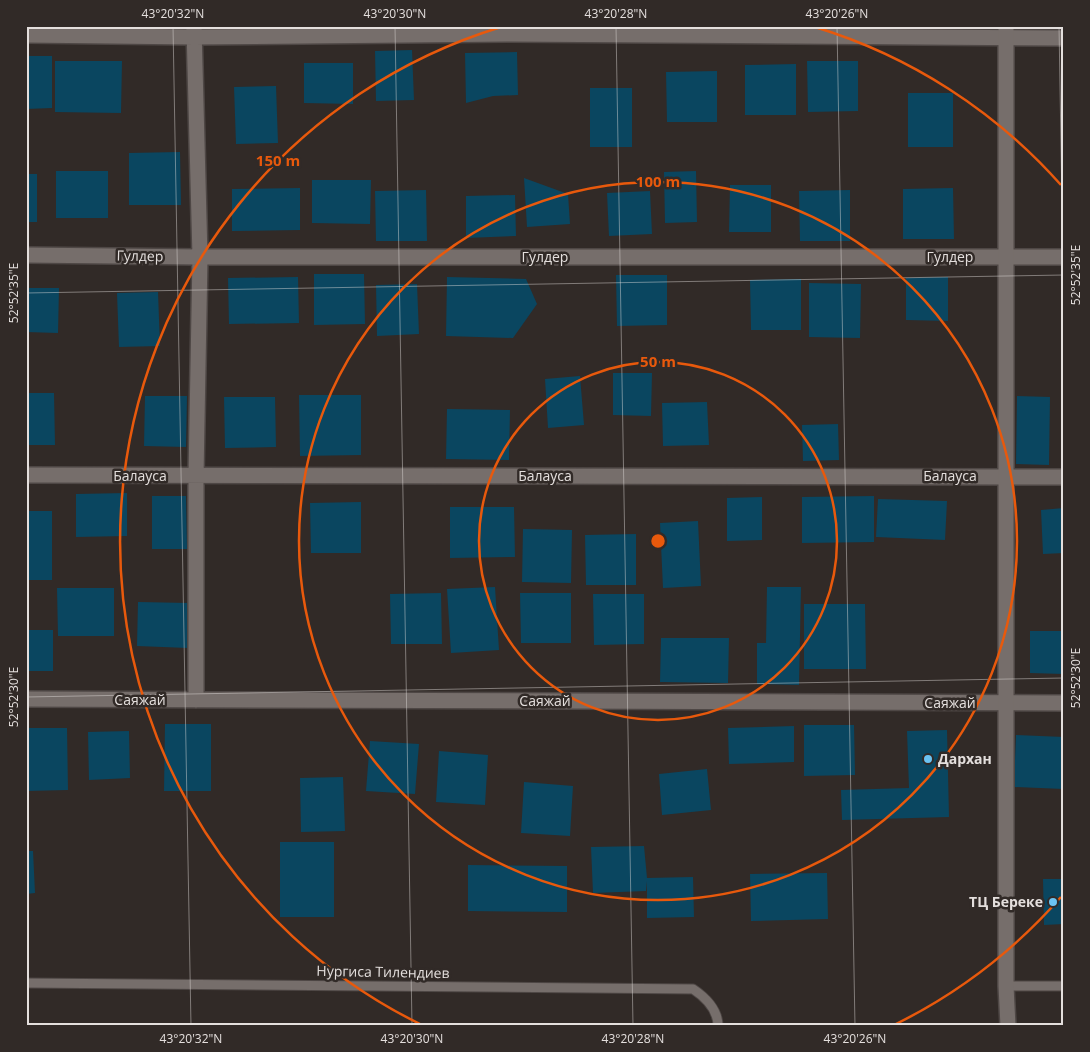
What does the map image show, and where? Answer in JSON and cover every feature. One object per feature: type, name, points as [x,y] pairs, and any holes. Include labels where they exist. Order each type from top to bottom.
[{"type":"street","points":[[194,31],[200,257],[196,476],[196,700]]},
{"type":"street","points":[[26,35],[194,31],[517,34],[1006,32],[1064,38]]},
{"type":"street","points":[[1006,32],[1007,1022]]},
{"type":"street","name":"Гулдер","points":[[26,255],[200,257],[1064,257]]},
{"type":"street","name":"Балауса","points":[[26,475],[1064,477]]},
{"type":"street","name":"Саяжай","points":[[26,699],[1064,703]]},
{"type":"lane","name":"Нургиса Тилендиев","points":[[26,983],[693,989],[706,998],[718,1020],[718,1026]]},
{"type":"lane","points":[[1006,986],[1064,986]]},
{"type":"building","points":[[412,50],[414,100],[376,101],[375,51]]},
{"type":"building","points":[[517,52],[518,95],[493,96],[466,103],[465,53]]},
{"type":"building","points":[[26,56],[52,56],[52,108],[26,109]]},
{"type":"building","points":[[55,61],[122,61],[121,113],[55,112]]},
{"type":"building","points":[[807,61],[858,61],[858,111],[808,112]]},
{"type":"building","points":[[304,63],[353,63],[353,104],[304,103]]},
{"type":"building","points":[[796,64],[796,115],[745,115],[745,65]]},
{"type":"building","points":[[717,71],[717,122],[667,122],[666,72]]},
{"type":"building","points":[[276,86],[278,143],[236,144],[234,87]]},
{"type":"building","points":[[590,88],[632,88],[632,147],[590,147]]},
{"type":"building","points":[[908,93],[953,93],[953,147],[908,147]]},
{"type":"building","points":[[180,152],[181,205],[129,205],[129,153]]},
{"type":"building","points":[[56,171],[108,171],[108,218],[56,218]]},
{"type":"building","points":[[696,171],[697,222],[665,223],[664,172]]},
{"type":"building","points":[[26,174],[37,174],[37,222],[26,222]]},
{"type":"building","points":[[524,178],[568,194],[570,224],[527,227]]},
{"type":"building","points":[[312,180],[371,180],[370,224],[312,223]]},
{"type":"building","points":[[730,185],[771,185],[771,232],[729,232]]},
{"type":"building","points":[[300,188],[300,230],[232,231],[232,189]]},
{"type":"building","points":[[953,188],[954,239],[903,239],[903,189]]},
{"type":"building","points":[[426,190],[427,241],[376,241],[375,191]]},
{"type":"building","points":[[850,190],[850,241],[800,241],[799,191]]},
{"type":"building","points":[[650,191],[652,234],[609,236],[607,193]]},
{"type":"building","points":[[515,195],[516,236],[466,238],[466,196]]},
{"type":"building","points":[[314,274],[364,274],[365,324],[314,325]]},
{"type":"building","points":[[616,275],[667,275],[667,325],[617,326]]},
{"type":"building","points":[[298,277],[299,323],[229,324],[228,278]]},
{"type":"building","points":[[447,277],[526,279],[537,304],[513,338],[446,336]]},
{"type":"building","points":[[948,277],[948,321],[906,320],[906,278]]},
{"type":"building","points":[[801,279],[801,330],[751,330],[750,280]]},
{"type":"building","points":[[809,283],[861,284],[860,338],[809,337]]},
{"type":"building","points":[[417,284],[419,334],[377,336],[376,285]]},
{"type":"building","points":[[26,288],[59,288],[58,333],[26,332]]},
{"type":"building","points":[[158,292],[160,346],[119,347],[117,293]]},
{"type":"building","points":[[613,373],[652,373],[651,416],[613,415]]},
{"type":"building","points":[[580,376],[584,425],[548,428],[545,379]]},
{"type":"building","points":[[26,393],[54,393],[55,445],[26,445]]},
{"type":"building","points":[[299,395],[361,395],[361,455],[300,456]]},
{"type":"building","points":[[145,396],[187,396],[186,447],[144,446]]},
{"type":"building","points":[[1017,396],[1050,397],[1049,465],[1016,464]]},
{"type":"building","points":[[224,397],[275,397],[276,447],[225,448]]},
{"type":"building","points":[[707,402],[709,445],[663,446],[662,403]]},
{"type":"building","points":[[447,409],[510,410],[509,460],[446,459]]},
{"type":"building","points":[[838,424],[839,460],[803,461],[802,425]]},
{"type":"building","points":[[127,493],[127,536],[76,537],[76,494]]},
{"type":"building","points":[[152,496],[186,496],[187,549],[152,549]]},
{"type":"building","points":[[874,496],[874,542],[802,543],[802,497]]},
{"type":"building","points":[[762,497],[762,540],[727,541],[727,498]]},
{"type":"building","points":[[878,499],[947,501],[945,540],[876,537]]},
{"type":"building","points":[[361,502],[361,553],[311,553],[310,503]]},
{"type":"building","points":[[450,507],[514,507],[515,557],[450,558]]},
{"type":"building","points":[[1064,508],[1064,553],[1043,554],[1041,510]]},
{"type":"building","points":[[26,511],[52,511],[52,580],[26,580]]},
{"type":"building","points":[[698,521],[701,586],[663,588],[660,523]]},
{"type":"building","points":[[523,529],[572,530],[571,583],[522,582]]},
{"type":"building","points":[[636,534],[636,585],[586,585],[585,535]]},
{"type":"building","points":[[495,587],[499,650],[451,653],[447,589]]},
{"type":"building","points":[[767,587],[801,587],[799,685],[757,684],[757,643],[766,643]]},
{"type":"building","points":[[57,588],[114,588],[114,636],[58,636]]},
{"type":"building","points":[[441,593],[442,644],[391,644],[390,594]]},
{"type":"building","points":[[520,593],[571,593],[571,643],[521,643]]},
{"type":"building","points":[[593,594],[644,594],[644,644],[594,645]]},
{"type":"building","points":[[138,602],[189,603],[188,648],[137,646]]},
{"type":"building","points":[[804,604],[865,604],[866,669],[804,669]]},
{"type":"building","points":[[26,630],[53,630],[53,671],[26,671]]},
{"type":"building","points":[[1030,631],[1064,631],[1064,674],[1030,673]]},
{"type":"building","points":[[661,638],[729,638],[728,683],[660,682]]},
{"type":"building","points":[[165,724],[211,724],[211,791],[164,791]]},
{"type":"building","points":[[804,725],[854,725],[855,775],[804,776]]},
{"type":"building","points":[[794,726],[794,762],[729,764],[728,728]]},
{"type":"building","points":[[26,728],[67,728],[68,790],[26,791]]},
{"type":"building","name":"Дархан","points":[[947,730],[949,817],[842,820],[841,790],[909,788],[907,731]]},
{"type":"building","points":[[129,731],[130,778],[89,780],[88,732]]},
{"type":"building","points":[[1016,735],[1064,737],[1064,789],[1014,787]]},
{"type":"building","points":[[370,741],[419,744],[415,794],[366,791]]},
{"type":"building","points":[[439,751],[488,755],[485,805],[436,802]]},
{"type":"building","points":[[707,769],[711,810],[662,815],[659,774]]},
{"type":"building","points":[[343,777],[345,831],[301,832],[300,778]]},
{"type":"building","points":[[524,782],[573,786],[570,836],[521,833]]},
{"type":"building","points":[[280,842],[334,842],[334,917],[280,917]]},
{"type":"building","points":[[644,846],[647,878],[693,877],[694,917],[647,918],[647,881],[646,891],[593,893],[591,847]]},
{"type":"building","points":[[26,851],[33,851],[35,893],[26,894]]},
{"type":"building","points":[[468,865],[567,866],[567,912],[468,911]]},
{"type":"building","points":[[827,873],[828,919],[751,921],[750,874]]},
{"type":"building","name":"ТЦ Береке","points":[[1043,879],[1064,879],[1064,924],[1044,925]]},
{"type":"place","name":"Дархан","points":[[928,759]]},
{"type":"place","name":"ТЦ Береке","points":[[1053,902]]}]
